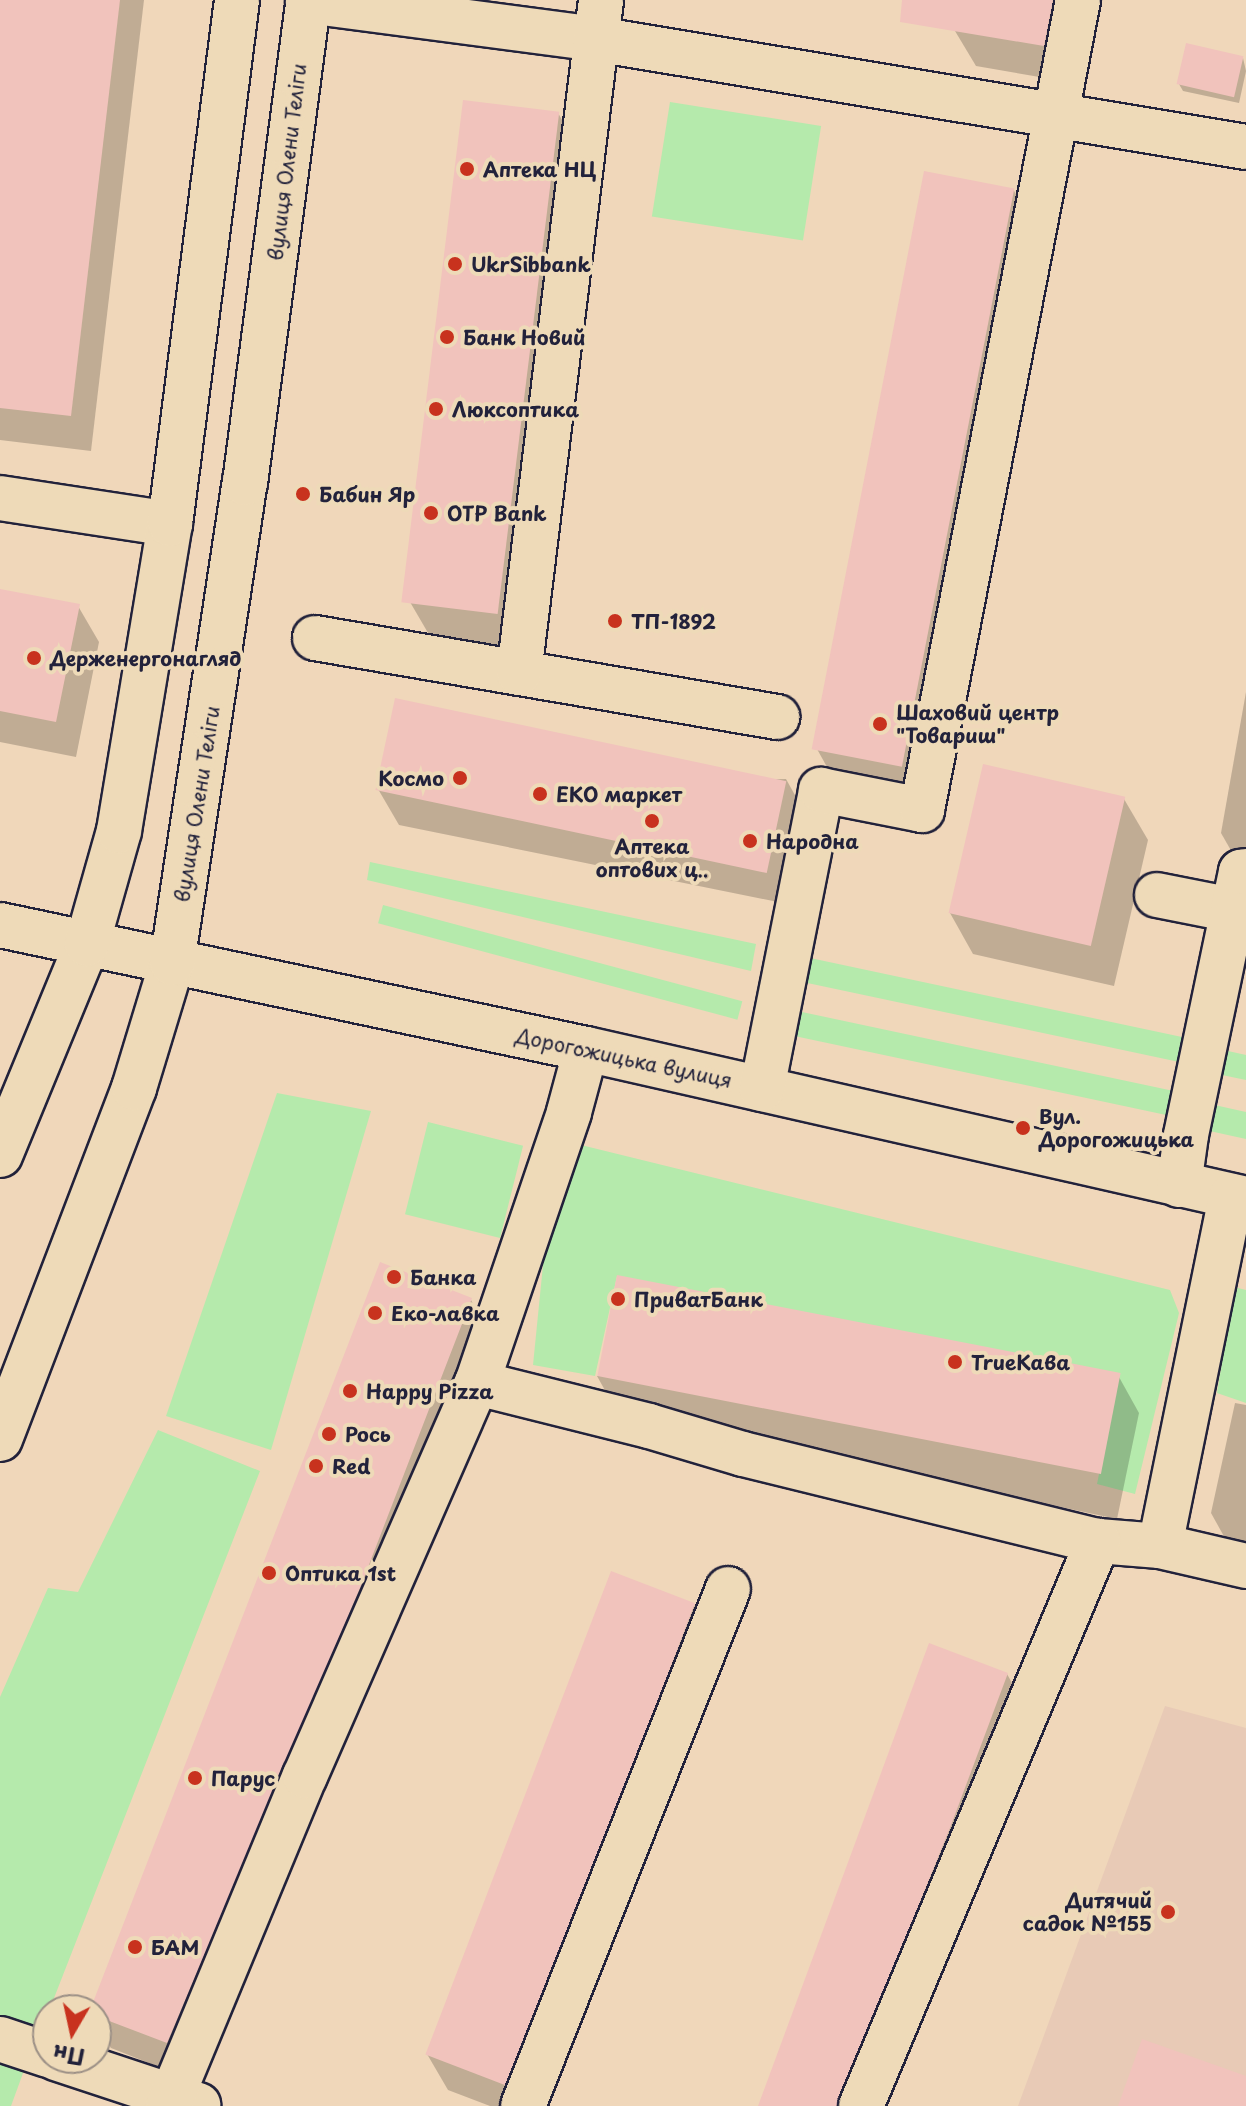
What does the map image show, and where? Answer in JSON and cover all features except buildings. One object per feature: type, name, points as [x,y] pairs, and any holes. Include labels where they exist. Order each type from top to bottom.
[{"type":"main road","points":[[0,1155],[87,944],[122,816],[170,524],[237,0]]},
{"type":"main road","points":[[308,0],[598,20],[1055,115],[1246,147]]},
{"type":"main road","name":"вулиця Олени Теліги","points":[[0,1439],[134,1088],[172,963],[245,483],[308,0]]},
{"type":"main road","points":[[762,1089],[821,790],[922,810],[1078,0]]},
{"type":"main road","points":[[519,673],[598,20]]},
{"type":"main road","points":[[0,498],[170,524]]},
{"type":"main road","points":[[315,638],[777,717]]},
{"type":"main road","points":[[1157,895],[1240,890],[1186,1135],[1179,1185]]},
{"type":"main road","name":"Дорогожицька вулиця","points":[[0,925],[586,1049],[1238,1198]]},
{"type":"main road","points":[[100,2074],[180,2103],[305,1776],[477,1383],[569,1112],[586,1049]]},
{"type":"main road","points":[[1160,1546],[1238,1198]]},
{"type":"main road","points":[[477,1383],[649,1426],[743,1454],[1098,1541],[1160,1546],[1246,1566]]},
{"type":"main road","points":[[861,2106],[1098,1541]]},
{"type":"main road","points":[[523,2106],[728,1589]]},
{"type":"main road","points":[[0,2039],[32,2050]]},
{"type":"shaded area","name":"Дитячий садок №155","points":[[1165,1706],[1246,1728],[1246,2106],[1018,2106]]},
{"type":"green space","points":[[670,102],[821,126],[803,241],[652,217]]},
{"type":"green space","points":[[370,862],[756,944],[751,971],[367,880]]},
{"type":"green space","points":[[383,905],[742,1001],[737,1020],[378,923]]},
{"type":"green space","points":[[782,952],[1200,1041],[1194,1065],[777,976]]},
{"type":"green space","points":[[769,1005],[1187,1094],[1181,1118],[764,1029]]},
{"type":"green space","points":[[1228,1051],[1246,1055],[1246,1080],[1222,1075]]},
{"type":"green space","points":[[277,1093],[371,1111],[271,1450],[166,1416]]},
{"type":"green space","points":[[1210,1104],[1246,1112],[1246,1139],[1205,1130]]},
{"type":"green space","points":[[428,1122],[523,1146],[500,1238],[405,1214]]},
{"type":"green space","points":[[581,1145],[1170,1290],[1179,1313],[1135,1494],[1097,1484],[1119,1375],[617,1276],[595,1376],[533,1365],[545,1245]]},
{"type":"green space","points":[[1234,1287],[1246,1290],[1246,1403],[1217,1393]]},
{"type":"green space","points":[[158,1430],[260,1471],[56,1994],[32,1994],[32,2037],[0,2026],[0,1697],[48,1588],[78,1592]]},
{"type":"green space","points":[[0,2056],[26,2065],[11,2106],[0,2106]]},
{"type":"place","name":"Аптека НЦ","points":[[467,169]]},
{"type":"place","name":"UkrSibbank","points":[[455,264]]},
{"type":"place","name":"Банк Новий","points":[[447,337]]},
{"type":"place","name":"Люксоптика","points":[[436,409]]},
{"type":"place","name":"Бабин Яр","points":[[303,494]]},
{"type":"place","name":"OTP Bank","points":[[431,513]]},
{"type":"place","name":"ТП-1892","points":[[615,621]]},
{"type":"place","name":"Держенергонагляд","points":[[34,658]]},
{"type":"place","name":"Шаховий центр \"Товариш\"","points":[[880,724]]},
{"type":"place","name":"Космо","points":[[460,778]]},
{"type":"place","name":"ЕКО маркет","points":[[540,794]]},
{"type":"place","name":"Аптека оптових ц‥","points":[[652,821]]},
{"type":"place","name":"Народна","points":[[750,841]]},
{"type":"place","name":"Вул. Дорогожицька","points":[[1023,1128]]},
{"type":"place","name":"Банка","points":[[394,1277]]},
{"type":"place","name":"ПриватБанк","points":[[618,1299]]},
{"type":"place","name":"Еко-лавка","points":[[375,1313]]},
{"type":"place","name":"TrueКава","points":[[955,1362]]},
{"type":"place","name":"Happy Pizza","points":[[350,1391]]},
{"type":"place","name":"Рось","points":[[329,1434]]},
{"type":"place","name":"Red","points":[[316,1466]]},
{"type":"place","name":"Оптика 1st","points":[[269,1573]]},
{"type":"place","name":"Парус","points":[[195,1778]]},
{"type":"place","name":"Дитячий садок №155","points":[[1168,1912]]},
{"type":"place","name":"БАМ","points":[[135,1947]]}]
